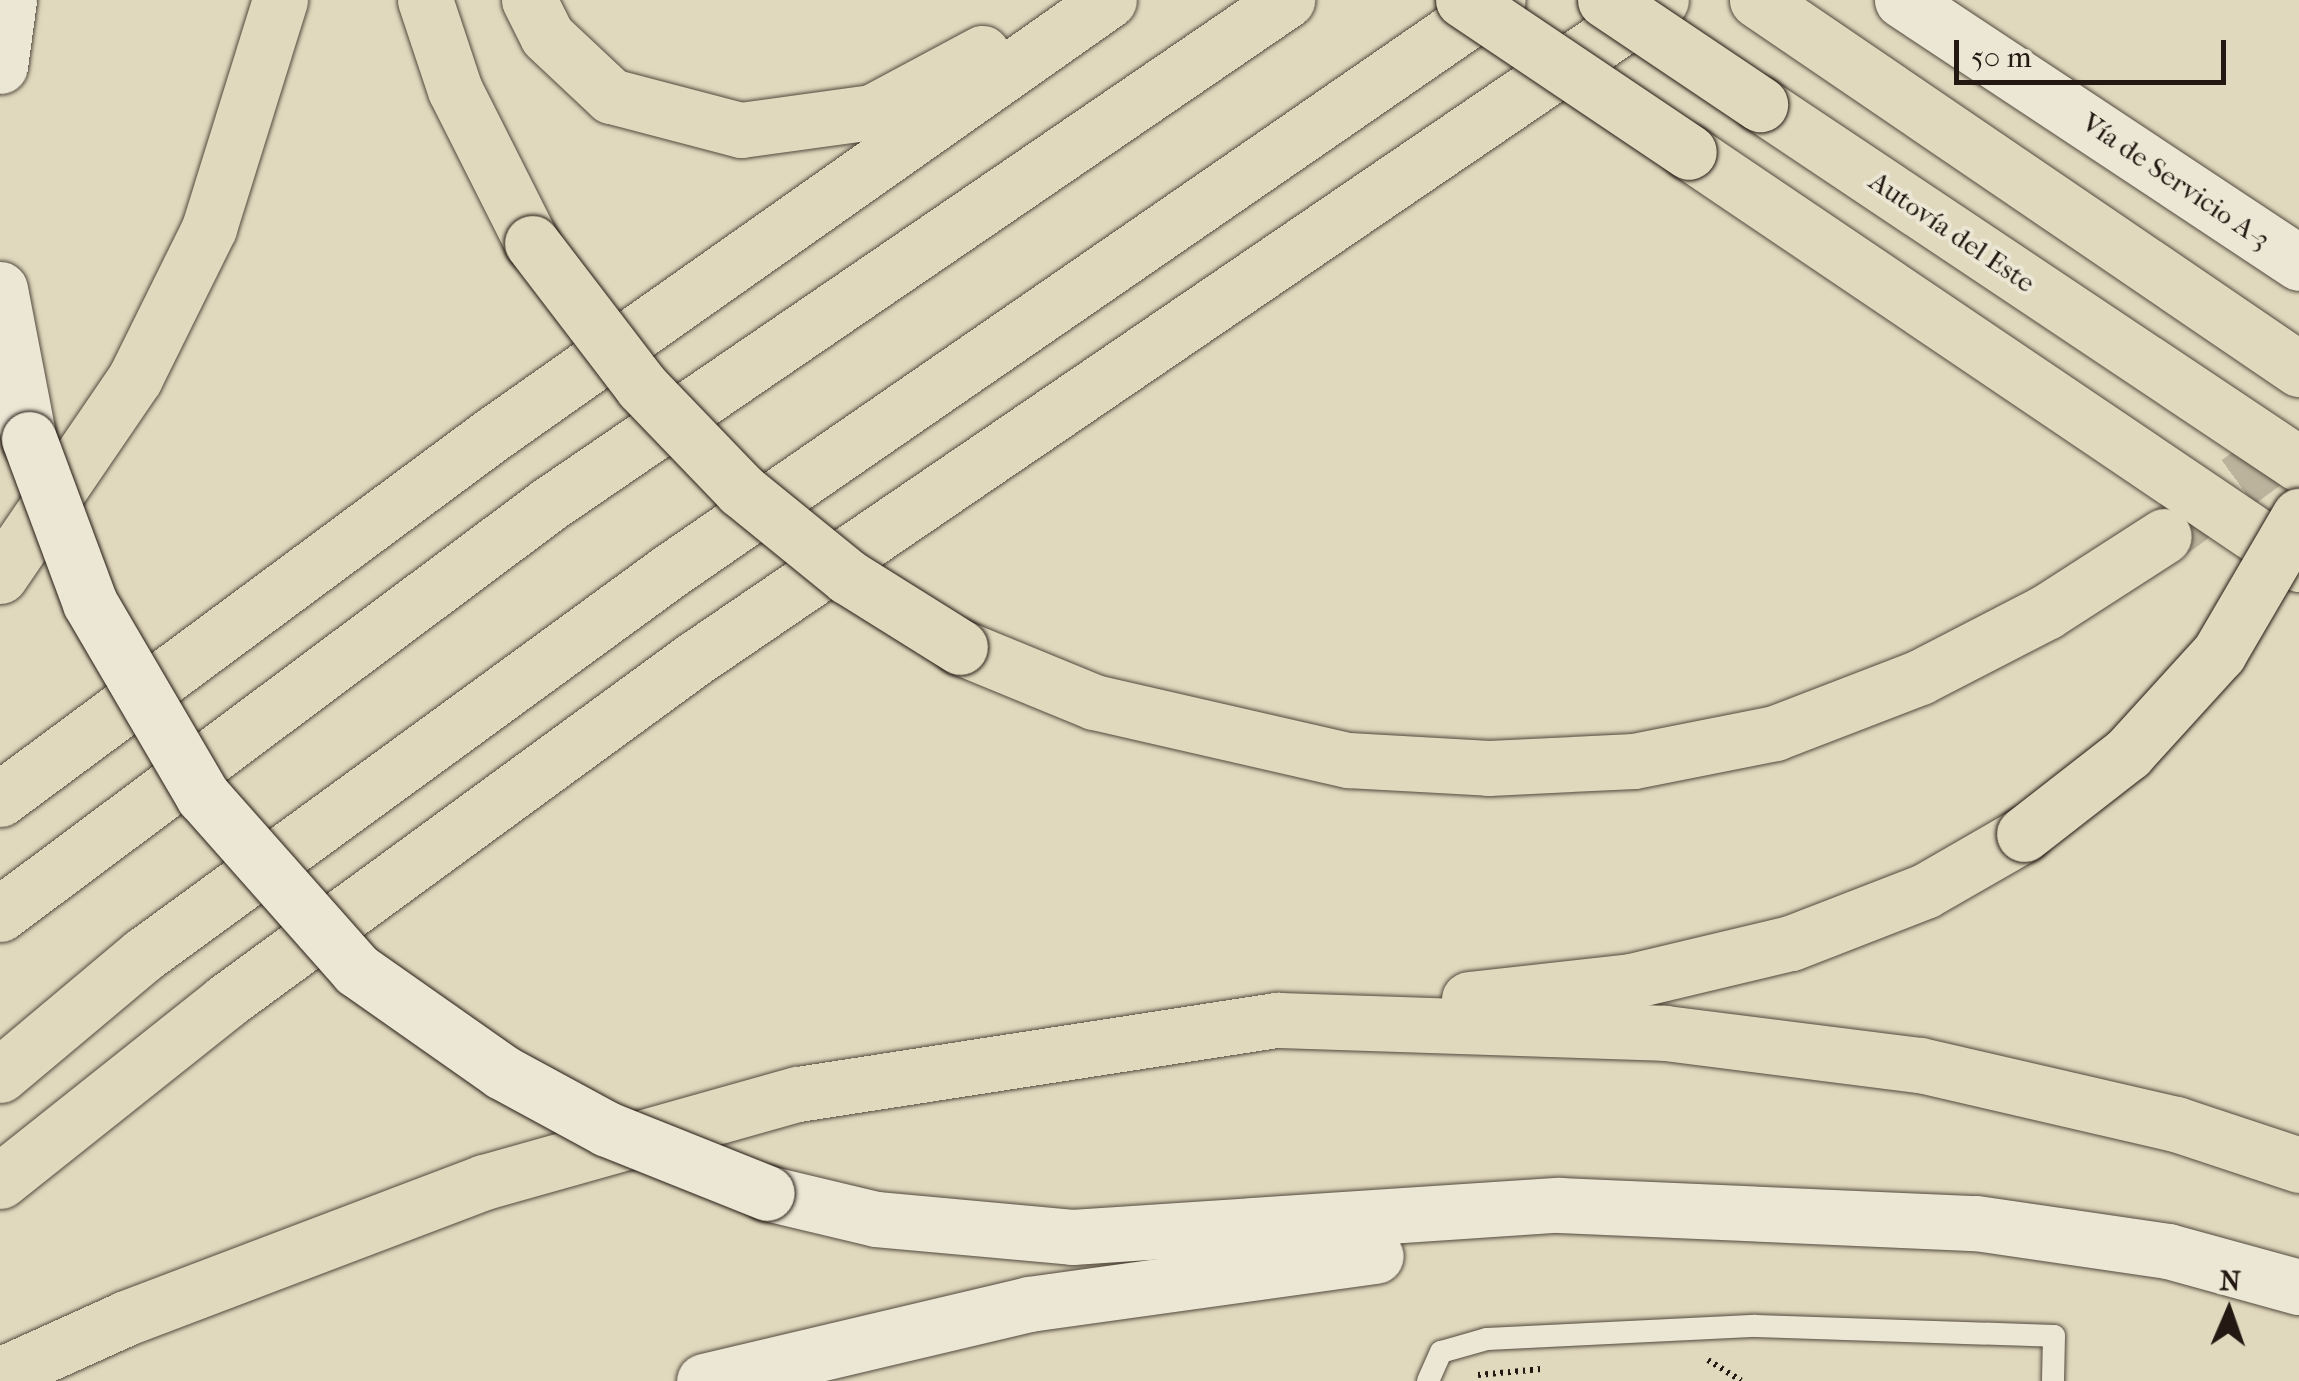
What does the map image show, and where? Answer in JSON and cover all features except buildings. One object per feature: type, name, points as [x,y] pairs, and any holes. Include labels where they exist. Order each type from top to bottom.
[{"type":"highway","points":[[0,576],[134,378],[209,228],[280,0]]},
{"type":"highway","points":[[425,0],[455,90],[532,242],[642,387],[742,490],[848,576],[960,647],[1094,702],[1348,760],[1489,768],[1634,761],[1775,733],[1920,677],[2046,612],[2164,536]]},
{"type":"highway","points":[[529,0],[546,36],[610,96],[742,130],[872,112],[1082,0]]},
{"type":"highway","points":[[0,799],[490,436],[1109,0]]},
{"type":"highway","points":[[0,914],[549,504],[1287,0]]},
{"type":"highway","points":[[1463,0],[2299,564]]},
{"type":"highway","points":[[0,1075],[143,955],[671,570],[1498,0]]},
{"type":"highway","name":"Autovía del Este","points":[[1605,0],[2299,464]]},
{"type":"highway","points":[[0,1181],[226,1000],[694,659],[1661,0]]},
{"type":"highway","points":[[1758,0],[2299,369]]},
{"type":"highway","points":[[0,1376],[126,1318],[484,1182],[780,1099],[1050,1049],[1631,981],[1791,944],[1924,892],[2024,834],[2128,753],[2219,653],[2299,516]]},
{"type":"highway","points":[[1277,1020],[1665,1033],[1920,1065],[2176,1124],[2299,1165]]},
{"type":"street","points":[[0,66],[9,0]]},
{"type":"street","name":"Vía de Servicio A-3","points":[[1905,2],[2299,263]]},
{"type":"street","points":[[0,289],[29,439],[90,603],[203,796],[357,970],[502,1072],[607,1129],[766,1194],[876,1218],[1072,1237],[1559,1205],[1761,1213],[1976,1223],[2168,1252],[2299,1287]]},
{"type":"street","points":[[704,1381],[1029,1304],[1761,1213]]},
{"type":"lane","points":[[1428,1381],[1440,1352],[1487,1339],[1756,1326],[2054,1336],[2053,1381]]},
{"type":"path","points":[[1696,1360],[1742,1381]]},
{"type":"path","points":[[1463,1376],[1553,1368]]},
{"type":"tunnel","points":[[2171,531],[2299,437]]}]
